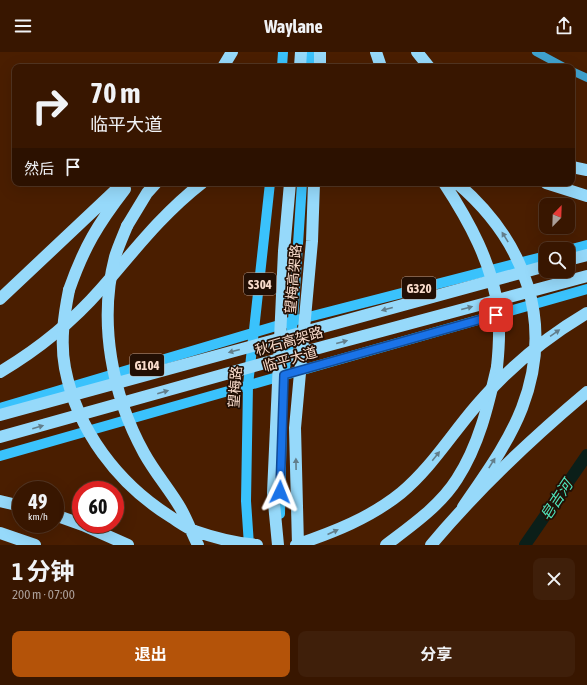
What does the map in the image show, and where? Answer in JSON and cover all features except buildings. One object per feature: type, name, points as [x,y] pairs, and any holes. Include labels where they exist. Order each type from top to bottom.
[{"type":"highway","points":[[225,64],[232,52]]},
{"type":"highway","points":[[300,64],[301,52]]},
{"type":"highway","points":[[320,52],[320,64]]},
{"type":"highway","points":[[376,52],[380,64]]},
{"type":"highway","points":[[417,52],[427,64]]},
{"type":"highway","points":[[575,168],[587,170]]},
{"type":"highway","points":[[0,299],[120,186]]},
{"type":"highway","points":[[128,186],[95,230],[78,264],[69,290],[65,309],[63,348],[65,367],[77,409],[95,442],[110,463],[126,481],[154,507],[193,531],[236,543],[257,545]]},
{"type":"highway","points":[[153,186],[147,193],[127,226],[115,256],[109,289],[109,344],[114,372],[126,412],[144,452],[163,484],[181,509],[198,545]]},
{"type":"highway","points":[[0,372],[17,362],[77,314],[101,289],[148,232],[184,197],[198,186]]},
{"type":"highway","name":"望梅高架路","points":[[279,545],[273,493],[284,251],[290,186]]},
{"type":"highway","name":"望梅高架路","points":[[297,545],[295,428],[312,241],[314,186]]},
{"type":"highway","points":[[386,545],[411,526],[434,505],[457,480],[473,450],[485,419],[497,367],[499,339],[498,308],[483,254],[460,209],[446,186]]},
{"type":"highway","points":[[460,186],[478,201],[497,224],[512,247],[531,298],[536,331],[530,382],[521,409],[500,450],[463,507]]},
{"type":"highway","points":[[555,186],[587,196]]},
{"type":"highway","points":[[575,258],[587,255]]},
{"type":"highway","name":"秋石高架路","points":[[0,415],[539,268]]},
{"type":"highway","name":"秋石高架路","points":[[0,437],[334,344],[587,276]]},
{"type":"highway","points":[[297,545],[328,534],[367,516],[402,492],[433,460],[476,405],[504,375],[532,350],[567,325],[587,313]]},
{"type":"highway","points":[[431,545],[463,507],[555,419],[587,392]]},
{"type":"highway","points":[[0,501],[12,504]]},
{"type":"highway","points":[[64,519],[128,545]]},
{"type":"highway","points":[[0,533],[35,545]]},
{"type":"main road","points":[[282,64],[284,52]]},
{"type":"main road","points":[[310,64],[311,52]]},
{"type":"main road","name":"望梅路","points":[[249,545],[246,502],[248,385],[255,333],[270,186]]},
{"type":"main road","name":"S304","points":[[293,320],[302,186]]},
{"type":"main road","points":[[575,248],[587,245]]},
{"type":"main road","name":"G320","points":[[293,320],[539,258]]},
{"type":"main road","name":"临平大道","points":[[0,456],[587,289]]},
{"type":"main road","points":[[279,545],[284,375],[293,320]]},
{"type":"main road","name":"G104","points":[[0,408],[255,333],[293,320]]},
{"type":"street","points":[[536,52],[558,64]]},
{"type":"street","points":[[575,72],[587,78]]},
{"type":"waterway","name":"皂吉河","points":[[525,545],[587,455]]},
{"type":"route","points":[[280,492],[284,375],[496,315]]}]
